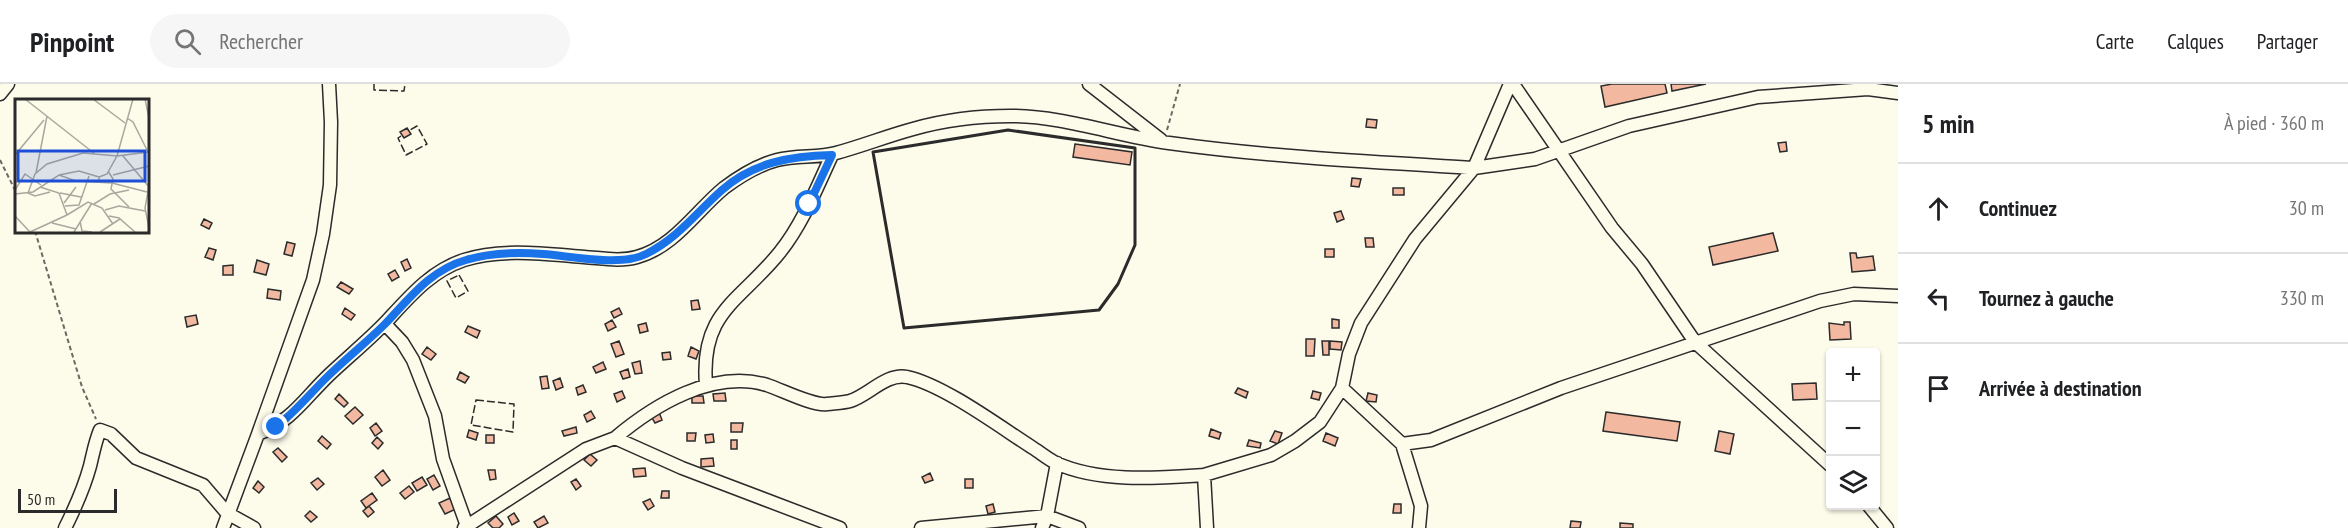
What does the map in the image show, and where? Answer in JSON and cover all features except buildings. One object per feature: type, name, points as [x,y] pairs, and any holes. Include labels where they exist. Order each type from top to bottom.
[{"type":"street","points":[[0,94],[8,84]]},
{"type":"street","points":[[223,528],[313,280],[330,185],[329,84]]},
{"type":"street","points":[[1089,84],[1164,142]]},
{"type":"street","points":[[385,324],[402,342],[413,360],[435,416],[443,459],[466,527],[586,449],[615,438],[643,415],[706,386],[732,381],[764,384],[823,405],[849,401],[895,377],[907,377],[939,389],[1056,463],[1092,473],[1141,480],[1204,475],[1271,455],[1296,441],[1320,422],[1342,388],[1349,354],[1361,322],[1415,239],[1474,168],[1512,84]]},
{"type":"street","points":[[1512,84],[1612,228],[1642,264],[1695,342],[1826,461]]},
{"type":"street","points":[[258,434],[276,427],[295,412],[324,379],[385,324],[413,291],[436,274],[465,260],[539,253],[615,260],[631,259],[664,244],[701,212],[723,189],[747,172],[774,161],[799,156],[832,155],[915,128],[962,118],[1004,117],[1070,123],[1164,142],[1310,159],[1474,168],[1512,164],[1559,151],[1629,126],[1758,97],[1868,89],[1898,93]]},
{"type":"street","points":[[706,386],[707,347],[721,314],[780,252],[809,204],[832,155]]},
{"type":"street","points":[[1402,444],[1431,440],[1507,408],[1820,301],[1854,294],[1898,296]]},
{"type":"street","points":[[1342,388],[1402,444],[1420,506],[1419,528]]},
{"type":"street","points":[[65,528],[81,493],[100,430],[111,434],[136,458],[203,485],[227,513],[254,528]]},
{"type":"street","points":[[615,438],[682,468],[840,528]]},
{"type":"street","points":[[1044,522],[1056,463]]},
{"type":"street","points":[[1204,475],[1207,528]]},
{"type":"street","points":[[1872,510],[1887,528]]},
{"type":"street","points":[[921,528],[1044,522],[1079,528]]},
{"type":"path","points":[[1164,142],[1180,84]]},
{"type":"path","points":[[0,160],[15,190]]},
{"type":"path","points":[[35,232],[82,387],[100,430]]},
{"type":"fence","points":[[374,84],[374,90],[404,91],[405,84]]},
{"type":"fence","points":[[401,136],[398,138],[406,155],[427,144],[417,126],[410,130]]},
{"type":"fence","points":[[459,275],[468,291],[456,298],[447,281],[459,275]]},
{"type":"fence","points":[[476,400],[514,404],[513,432],[471,425],[476,400]]},
{"type":"wall","points":[[1008,130],[1135,148],[1135,245],[1118,284],[1099,310],[904,328],[873,152],[1008,130]]},
{"type":"route","points":[[276,427],[295,412],[324,379],[385,324],[413,291],[436,274],[465,260],[539,253],[615,260],[631,259],[664,244],[701,212],[723,189],[747,172],[774,161],[799,156],[832,155],[809,204]]}]
